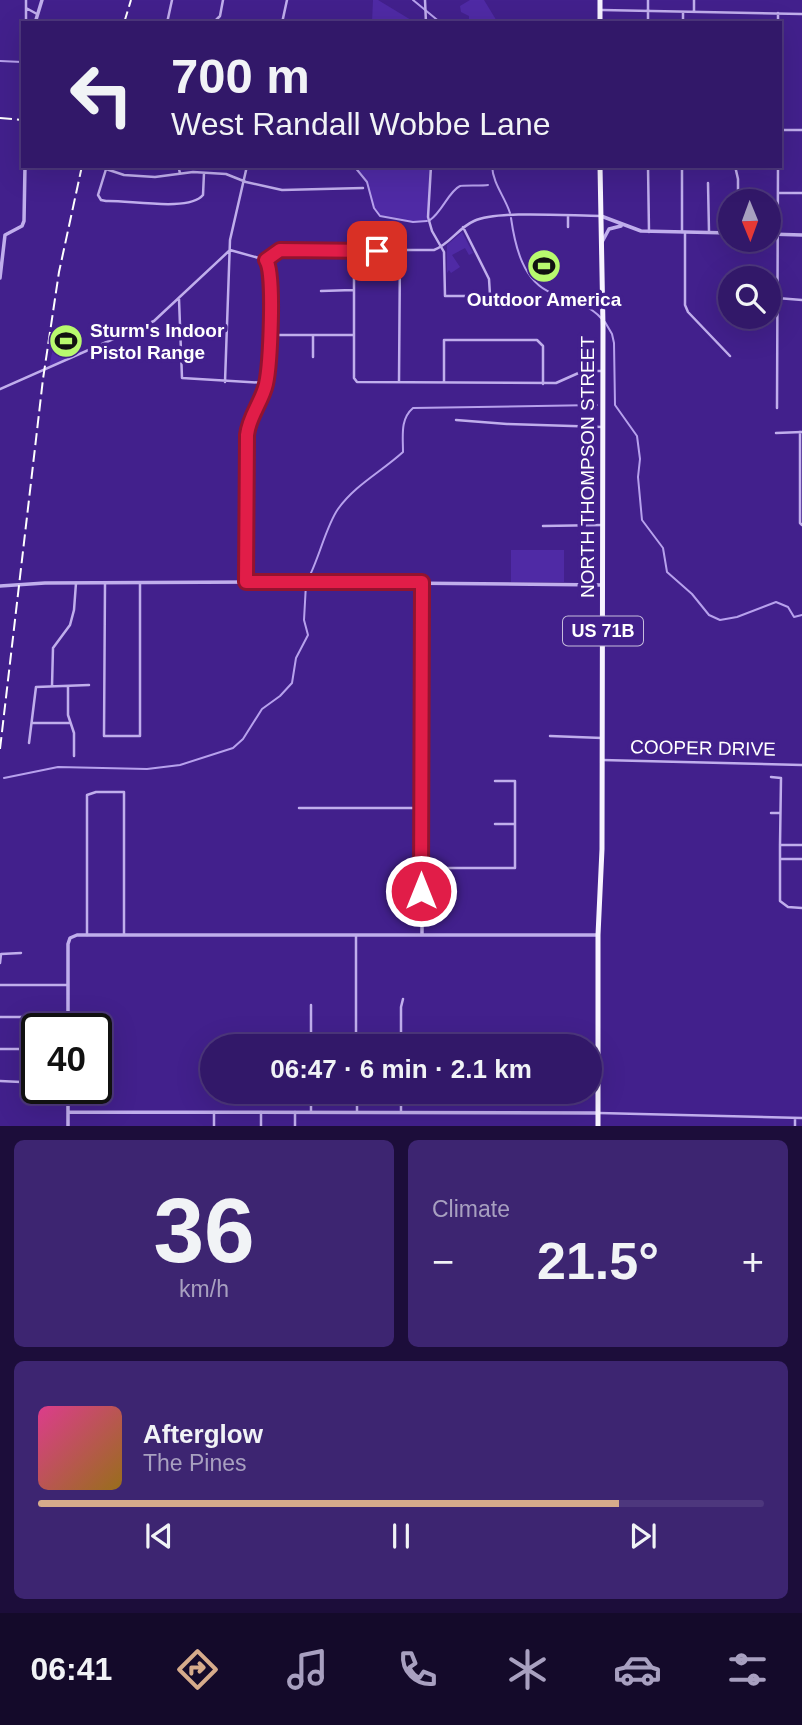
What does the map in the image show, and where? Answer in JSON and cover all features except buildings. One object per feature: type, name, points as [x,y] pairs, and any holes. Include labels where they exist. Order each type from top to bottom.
[{"type":"main road","points":[[600,0],[600,21]]},
{"type":"main road","name":"NORTH THOMPSON STREET","points":[[598,935],[602,864],[603,585],[600,168]]},
{"type":"main road","name":"US 71B","points":[[598,935],[598,1126]]},
{"type":"street","points":[[26,0],[26,21]]},
{"type":"street","points":[[35,21],[43,0]]},
{"type":"street","points":[[167,21],[172,0]]},
{"type":"street","points":[[215,21],[220,16],[223,0]]},
{"type":"street","points":[[282,21],[287,0]]},
{"type":"street","points":[[425,0],[426,21]]},
{"type":"street","points":[[648,0],[648,21]]},
{"type":"street","points":[[694,0],[694,12]]},
{"type":"street","points":[[26,9],[37,14]]},
{"type":"street","points":[[600,10],[802,13]]},
{"type":"street","points":[[683,12],[683,21]]},
{"type":"street","points":[[778,13],[778,21]]},
{"type":"street","points":[[782,130],[802,131]]},
{"type":"street","points":[[0,278],[5,235],[20,227],[24,221],[25,168]]},
{"type":"street","points":[[204,173],[204,192],[198,200],[160,204],[99,198],[107,168],[129,176],[155,177],[180,173],[204,173],[230,175],[282,190],[363,188]]},
{"type":"street","points":[[178,168],[180,173]]},
{"type":"street","points":[[225,382],[230,250],[247,168]]},
{"type":"street","points":[[431,168],[428,217],[432,231],[444,252],[445,296],[509,296]]},
{"type":"street","points":[[648,168],[649,232]]},
{"type":"street","points":[[682,168],[685,305],[688,312],[730,356]]},
{"type":"street","points":[[735,168],[738,189]]},
{"type":"street","points":[[778,168],[778,189]]},
{"type":"street","points":[[708,183],[709,232]]},
{"type":"street","points":[[781,192],[802,193]]},
{"type":"street","points":[[568,216],[568,227]]},
{"type":"street","points":[[266,260],[280,250],[429,251],[441,247],[463,228],[487,217],[601,216],[622,226],[649,232],[718,232]]},
{"type":"street","points":[[601,244],[609,229],[622,226]]},
{"type":"street","points":[[463,228],[489,279],[490,296]]},
{"type":"street","points":[[781,234],[802,235]]},
{"type":"street","points":[[230,250],[266,260]]},
{"type":"street","points":[[0,388],[154,321],[230,250]]},
{"type":"street","points":[[354,250],[355,381],[543,384],[560,382],[583,371],[603,371]]},
{"type":"street","points":[[400,251],[400,382]]},
{"type":"street","points":[[246,582],[247,435],[250,420],[266,383],[271,278],[266,260]]},
{"type":"street","points":[[321,290],[354,290]]},
{"type":"street","points":[[781,298],[802,300]]},
{"type":"street","points":[[179,299],[182,378],[266,383]]},
{"type":"street","points":[[777,329],[777,408]]},
{"type":"street","points":[[269,335],[354,335]]},
{"type":"street","points":[[313,335],[313,357]]},
{"type":"street","points":[[444,383],[444,340],[537,340],[543,346],[543,384]]},
{"type":"street","points":[[456,419],[508,424],[603,427]]},
{"type":"street","points":[[776,433],[801,432],[802,525]]},
{"type":"street","points":[[543,526],[603,525]]},
{"type":"street","points":[[0,586],[246,582],[603,585]]},
{"type":"street","points":[[422,582],[422,935]]},
{"type":"street","points":[[52,686],[53,648],[71,625],[76,583]]},
{"type":"street","points":[[105,583],[104,736],[140,736],[140,583]]},
{"type":"street","points":[[29,743],[36,688],[89,685]]},
{"type":"street","points":[[68,687],[68,715],[74,737],[74,756]]},
{"type":"street","points":[[32,723],[70,723]]},
{"type":"street","points":[[550,736],[602,738]]},
{"type":"street","name":"COOPER DRIVE","points":[[602,760],[802,765]]},
{"type":"street","points":[[771,777],[780,778],[780,901],[789,907],[802,908]]},
{"type":"street","points":[[421,868],[514,869],[514,781],[495,781]]},
{"type":"street","points":[[87,934],[87,795],[96,792],[124,792],[124,935]]},
{"type":"street","points":[[299,807],[422,808]]},
{"type":"street","points":[[771,813],[780,813]]},
{"type":"street","points":[[495,824],[514,824]]},
{"type":"street","points":[[780,845],[802,845]]},
{"type":"street","points":[[780,859],[802,859]]},
{"type":"street","points":[[68,1013],[68,944],[70,938],[77,935],[598,935]]},
{"type":"street","points":[[356,936],[356,1034]]},
{"type":"street","points":[[0,963],[1,954],[21,953]]},
{"type":"street","points":[[0,985],[68,985]]},
{"type":"street","points":[[401,1034],[403,999]]},
{"type":"street","points":[[311,1005],[311,1034]]},
{"type":"street","points":[[0,1017],[21,1017]]},
{"type":"street","points":[[0,1049],[21,1049]]},
{"type":"street","points":[[0,1082],[21,1082]]},
{"type":"street","points":[[68,1104],[68,1126]]},
{"type":"street","points":[[311,1104],[311,1112]]},
{"type":"street","points":[[357,1104],[357,1112]]},
{"type":"street","points":[[401,1104],[401,1112]]},
{"type":"street","points":[[68,1112],[598,1113],[802,1118]]},
{"type":"street","points":[[214,1112],[214,1126]]},
{"type":"street","points":[[261,1112],[261,1126]]},
{"type":"street","points":[[295,1112],[295,1126]]},
{"type":"street","points":[[795,1118],[795,1126]]},
{"type":"shaded area","points":[[373,0],[378,0],[413,21],[372,21]]},
{"type":"shaded area","points":[[470,0],[484,0],[497,21],[469,21],[469,16],[461,12],[460,6]]},
{"type":"shaded area","points":[[356,168],[431,168],[429,220],[413,222],[380,216],[374,208],[367,182]]},
{"type":"shaded area","points":[[462,232],[473,253],[469,255],[465,248],[452,255],[460,267],[447,273],[447,245]]},
{"type":"shaded area","name":"Sturm's Indoor Pistol Range","points":[[57,328],[73,329],[82,353],[49,368]]},
{"type":"shaded area","points":[[511,550],[564,550],[564,582],[511,582]]},
{"type":"waterway","points":[[413,0],[439,21]]},
{"type":"waterway","points":[[0,61],[21,62]]},
{"type":"waterway","points":[[356,168],[367,182],[374,208],[380,216],[413,222],[427,221]]},
{"type":"waterway","points":[[492,168],[510,213]]},
{"type":"waterway","points":[[430,220],[460,186],[488,185]]},
{"type":"waterway","points":[[511,218],[522,262],[534,281],[552,293],[585,306],[601,318]]},
{"type":"waterway","points":[[605,322],[614,343],[615,405],[637,436],[642,520],[663,548],[667,572],[692,594],[709,615],[720,620],[737,617],[776,602],[788,607],[794,617],[802,615]]},
{"type":"waterway","points":[[308,579],[338,509],[360,486],[403,452],[404,423],[413,408],[597,405]]},
{"type":"waterway","points":[[4,778],[58,767],[147,769],[180,765],[233,748],[243,739],[262,709],[292,683],[296,658],[308,635],[304,620],[306,584]]},
{"type":"railway","points":[[125,21],[131,0]]},
{"type":"railway","points":[[0,118],[21,120]]},
{"type":"railway","points":[[0,749],[43,379],[59,272],[82,168]]},
{"type":"place","name":"Outdoor America","points":[[544,266]]},
{"type":"place","name":"Sturm's Indoor Pistol Range","points":[[66,341]]},
{"type":"route","points":[[377,251],[280,250],[266,260],[271,278],[267,376],[247,435],[246,582],[422,582],[421,891]]}]
